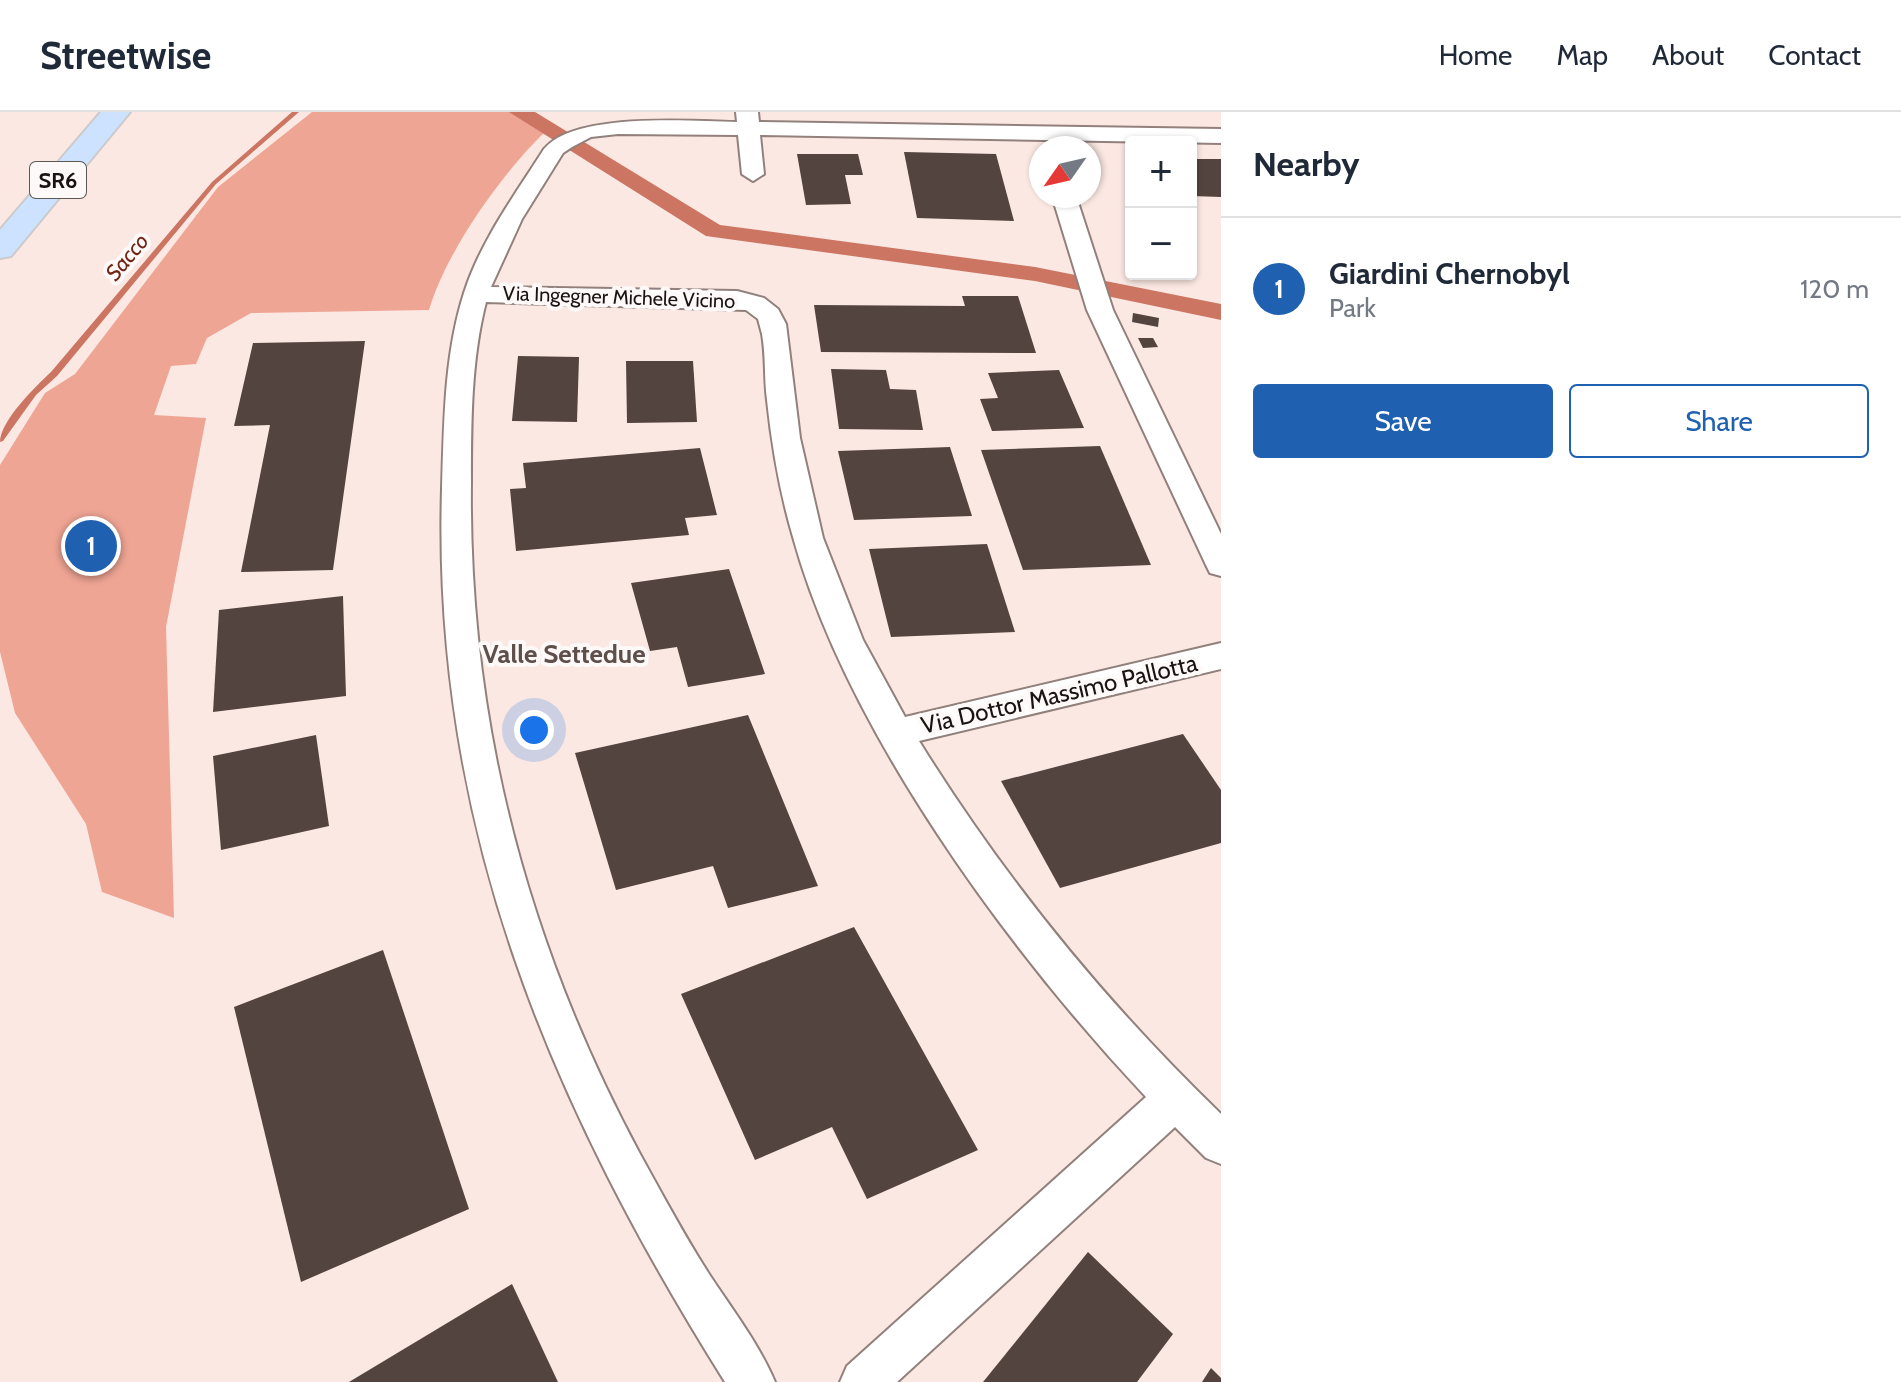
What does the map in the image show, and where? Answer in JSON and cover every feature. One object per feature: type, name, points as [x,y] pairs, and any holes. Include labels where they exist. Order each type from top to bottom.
[{"type":"main road","name":"SR6","points":[[0,249],[116,112]]},
{"type":"street","points":[[748,120],[753,174]]},
{"type":"street","points":[[752,1382],[661,1237],[598,1119],[551,1011],[507,878],[464,686],[453,587],[452,531],[457,447],[464,364],[476,294],[495,247],[565,142],[623,127],[748,120],[1221,136]]},
{"type":"street","points":[[1067,208],[1097,303],[1221,565]]},
{"type":"street","name":"Via Ingegner Michele Vicino","points":[[476,294],[737,299],[761,308],[772,322],[788,449],[814,558],[846,638],[896,733]]},
{"type":"street","name":"Via Dottor Massimo Pallotta","points":[[896,733],[1221,656]]},
{"type":"street","points":[[896,733],[952,824],[1010,906],[1101,1018],[1175,1099],[1221,1143]]},
{"type":"street","points":[[863,1382],[1175,1099]]},
{"type":"shaded area","points":[[312,112],[513,112],[545,132],[511,169],[477,215],[448,264],[429,310],[251,313],[207,338],[196,364],[171,366],[154,415],[206,418],[166,627],[174,918],[102,892],[86,824],[15,713],[0,652],[0,465],[45,393],[75,374],[218,187]]},
{"type":"building","points":[[904,152],[996,154],[1014,221],[917,218]]},
{"type":"building","points":[[797,154],[858,154],[863,175],[845,175],[851,204],[806,205]]},
{"type":"building","points":[[1197,159],[1221,159],[1221,197],[1197,196]]},
{"type":"building","points":[[962,296],[1018,296],[1036,353],[821,352],[814,305],[965,306]]},
{"type":"building","points":[[1133,313],[1159,318],[1158,327],[1132,322]]},
{"type":"building","points":[[1138,338],[1153,338],[1158,347],[1143,348]]},
{"type":"building","points":[[365,341],[333,570],[241,572],[270,425],[234,426],[253,343]]},
{"type":"building","points":[[518,356],[579,357],[577,422],[512,421]]},
{"type":"building","points":[[626,361],[693,361],[697,422],[627,423]]},
{"type":"building","points":[[831,369],[886,370],[890,389],[916,390],[923,430],[839,429]]},
{"type":"building","points":[[1059,370],[1084,428],[992,431],[980,399],[998,398],[988,373]]},
{"type":"building","points":[[1100,446],[1151,565],[1023,570],[981,450]]},
{"type":"building","points":[[950,447],[972,516],[854,520],[838,451]]},
{"type":"building","points":[[700,448],[717,515],[685,518],[689,535],[516,551],[510,489],[526,488],[523,463]]},
{"type":"building","points":[[987,544],[1015,632],[891,637],[869,549]]},
{"type":"building","points":[[729,569],[765,674],[688,687],[677,647],[650,651],[631,583]]},
{"type":"building","points":[[343,596],[346,696],[213,712],[219,610]]},
{"type":"building","points":[[748,715],[818,886],[728,908],[713,866],[616,890],[575,753]]},
{"type":"building","points":[[1183,734],[1221,790],[1221,843],[1060,888],[1001,781]]},
{"type":"building","points":[[316,735],[329,826],[221,850],[213,756]]},
{"type":"building","points":[[854,927],[978,1150],[867,1199],[832,1127],[755,1160],[681,994]]},
{"type":"building","points":[[383,950],[469,1209],[301,1282],[234,1007]]},
{"type":"building","points":[[1088,1252],[1173,1334],[1137,1382],[983,1382]]},
{"type":"building","points":[[512,1284],[558,1382],[349,1382]]},
{"type":"building","points":[[1211,1368],[1221,1378],[1221,1382],[1202,1382]]},
{"type":"waterway","name":"Sacco","points":[[0,439],[33,393],[54,374],[214,183],[296,112]]},
{"type":"waterway","points":[[520,112],[714,231],[1035,274],[1221,312]]},
{"type":"place","name":"Giardini Chernobyl","points":[[91,546]]},
{"type":"district","name":"Valle Settedue","points":[[564,654]]}]
